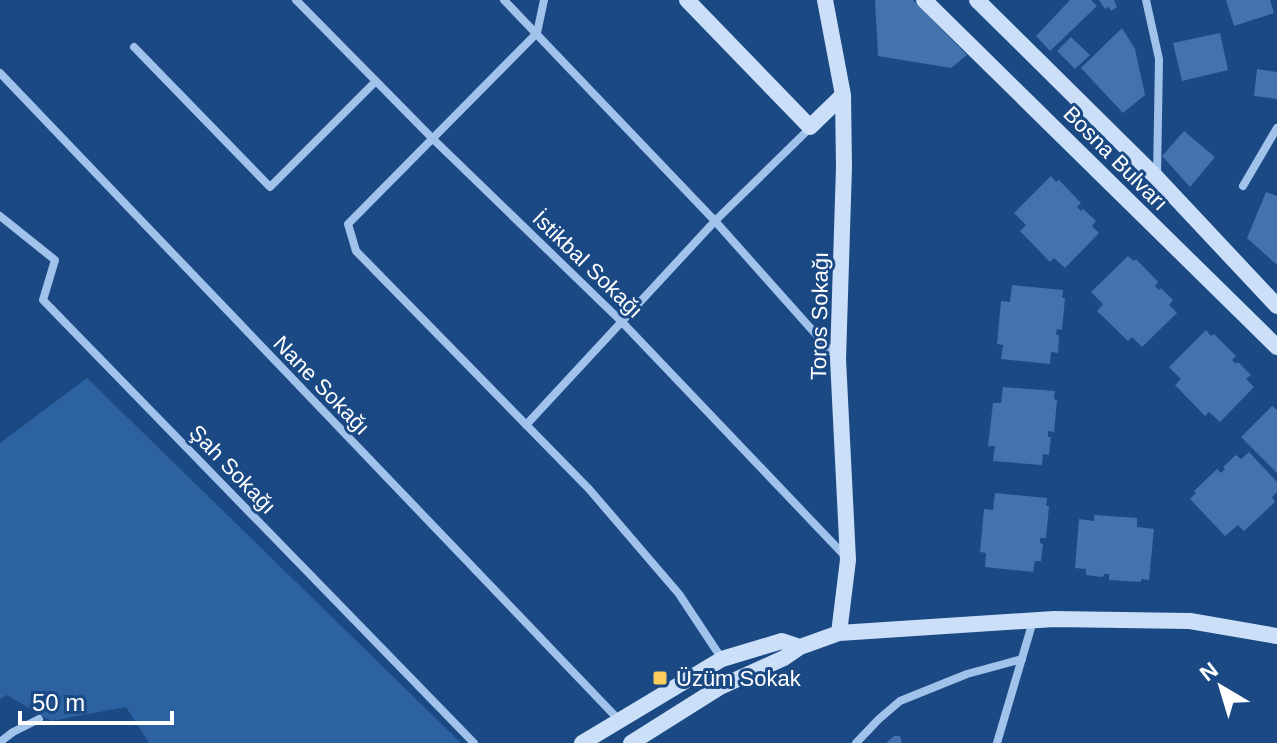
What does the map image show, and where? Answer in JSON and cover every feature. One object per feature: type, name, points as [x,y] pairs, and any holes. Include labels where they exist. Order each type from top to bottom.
[{"type":"main road","points":[[687,0],[810,127],[843,95]]},
{"type":"main road","name":"Toros Sokağı","points":[[825,0],[843,95],[838,359],[848,560],[839,633]]},
{"type":"main road","name":"Bosna Bulvarı","points":[[924,0],[1277,347]]},
{"type":"main road","name":"Bosna Bulvarı","points":[[977,0],[1157,178],[1277,306]]},
{"type":"main road","points":[[631,743],[720,687],[784,658],[800,647],[839,633],[1054,619],[1190,621],[1277,636]]},
{"type":"main road","points":[[582,743],[722,659],[782,641],[800,647]]},
{"type":"street","name":"İstikbal Sokağı","points":[[296,0],[433,139],[622,322],[848,560]]},
{"type":"street","points":[[504,0],[715,221],[838,359]]},
{"type":"street","points":[[544,0],[537,33],[348,224],[356,251],[589,489],[679,594],[722,659]]},
{"type":"street","points":[[1146,0],[1159,59],[1157,178]]},
{"type":"street","points":[[134,47],[270,187],[376,81]]},
{"type":"street","name":"Nane Sokağı","points":[[0,73],[620,721]]},
{"type":"street","points":[[526,425],[715,221],[810,127]]},
{"type":"street","points":[[1243,186],[1277,128]]},
{"type":"street","name":"Şah Sokağı","points":[[0,216],[55,260],[43,300],[474,743]]},
{"type":"street","points":[[997,743],[1033,620]]},
{"type":"street","points":[[856,743],[900,701],[967,674],[1022,659]]},
{"type":"street","points":[[0,742],[39,719]]},
{"type":"shaded area","points":[[87,378],[461,743],[149,743],[126,707],[51,721],[7,695],[0,699],[0,443]]},
{"type":"building","points":[[875,0],[913,0],[967,55],[951,68],[878,56]]},
{"type":"building","points":[[1070,0],[1091,0],[1097,6],[1050,51],[1036,36]]},
{"type":"building","points":[[1099,0],[1114,0],[1117,7],[1111,11],[1109,7],[1105,9]]},
{"type":"building","points":[[1226,0],[1270,0],[1274,13],[1234,26]]},
{"type":"building","points":[[1122,28],[1135,49],[1145,95],[1123,113],[1081,68]]},
{"type":"building","points":[[1220,33],[1228,70],[1182,81],[1173,43]]},
{"type":"building","points":[[1071,37],[1090,55],[1075,69],[1057,51]]},
{"type":"building","points":[[1257,69],[1277,72],[1277,99],[1254,96]]},
{"type":"building","points":[[1184,131],[1215,157],[1190,187],[1162,156]]},
{"type":"building","points":[[1051,176],[1081,203],[1077,207],[1096,221],[1092,226],[1099,233],[1065,268],[1054,258],[1050,262],[1020,231],[1026,225],[1014,213]]},
{"type":"building","points":[[1266,192],[1277,196],[1277,265],[1247,238]]},
{"type":"building","points":[[1128,256],[1134,261],[1136,259],[1158,282],[1155,286],[1173,300],[1169,305],[1177,313],[1142,347],[1132,337],[1128,341],[1097,311],[1103,304],[1091,292]]},
{"type":"building","points":[[1012,285],[1063,290],[1062,330],[1057,329],[1056,335],[1059,335],[1058,353],[1051,352],[1050,364],[1001,359],[1003,345],[997,344],[1001,301],[1010,302]]},
{"type":"building","points":[[1206,330],[1236,356],[1232,360],[1251,375],[1246,379],[1254,387],[1220,422],[1209,412],[1205,416],[1175,385],[1181,379],[1169,367]]},
{"type":"building","points":[[1003,387],[1055,391],[1054,432],[1048,431],[1048,437],[1051,437],[1049,455],[1043,454],[1042,465],[993,461],[995,446],[988,446],[993,403],[1001,403]]},
{"type":"building","points":[[1272,406],[1277,410],[1277,473],[1241,437]]},
{"type":"building","points":[[1249,452],[1277,482],[1277,492],[1272,497],[1275,502],[1244,531],[1238,525],[1225,536],[1190,499],[1217,469],[1221,473],[1236,455],[1241,459]]},
{"type":"building","points":[[995,493],[1047,498],[1046,538],[1040,538],[1043,544],[1041,561],[1035,561],[1033,572],[985,567],[986,553],[980,552],[984,509],[993,510]]},
{"type":"building","points":[[1094,515],[1137,518],[1137,527],[1154,529],[1149,580],[1109,580],[1109,574],[1103,577],[1086,575],[1086,569],[1075,568],[1079,519],[1094,521]]},
{"type":"building","points":[[894,736],[900,736],[902,743],[886,743]]},
{"type":"place","name":"Üzüm Sokak","points":[[660,678]]}]
